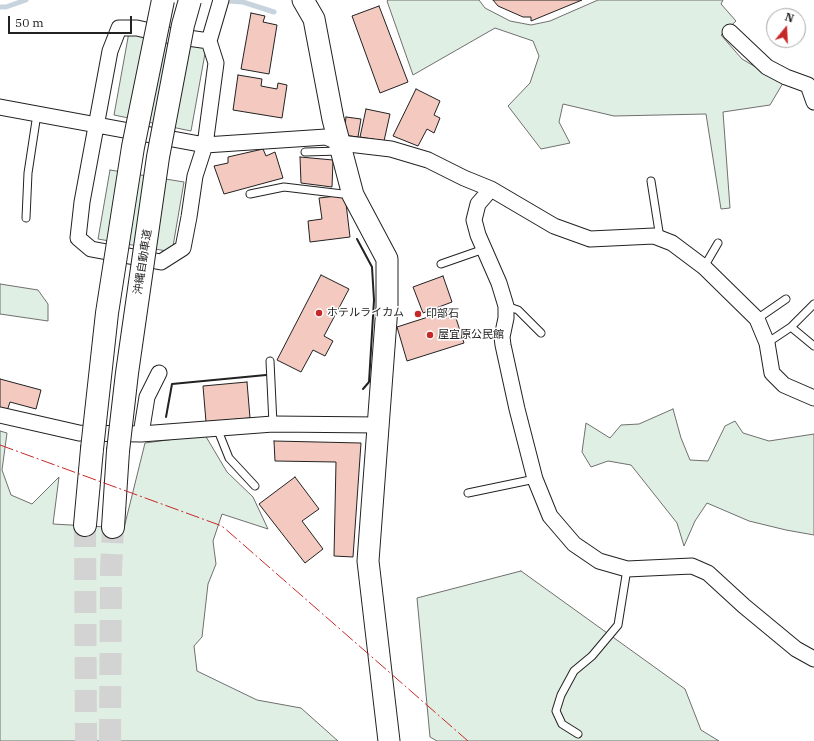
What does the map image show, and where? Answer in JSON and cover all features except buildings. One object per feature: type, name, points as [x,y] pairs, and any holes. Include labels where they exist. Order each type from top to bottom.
[{"type":"highway","points":[[85,525],[107,313],[131,154],[162,0]]},
{"type":"highway","name":"沖縄自動車道","points":[[113,527],[118,451],[127,373],[158,157],[183,25],[190,0]]},
{"type":"street","points":[[209,41],[167,35],[137,28],[119,28],[110,51],[82,202],[78,238],[91,249],[161,262],[183,248],[189,217],[194,176],[205,144],[216,63],[209,41],[221,0]]},
{"type":"street","points":[[303,0],[314,19],[333,119],[353,195],[387,259],[387,306],[368,561],[389,741]]},
{"type":"street","points":[[730,32],[767,67],[786,77],[811,84],[814,102]]},
{"type":"street","points":[[0,107],[205,144],[326,137],[341,147],[391,149],[428,160],[464,178],[491,189],[554,226],[590,239],[654,236],[660,238],[672,243],[704,267],[757,319],[767,343],[772,373],[784,385],[814,398]]},
{"type":"street","points":[[491,189],[478,204],[474,220],[478,235],[499,283],[506,306],[506,318],[502,336],[503,345],[517,409],[535,479],[550,516],[574,544],[600,561],[627,569],[692,566],[708,572],[744,606],[796,649],[814,658]]},
{"type":"street","points":[[141,434],[146,397],[159,373]]},
{"type":"street","points":[[0,415],[79,433],[141,434],[273,424],[379,425]]},
{"type":"lane","points":[[26,218],[28,173],[37,114]]},
{"type":"lane","points":[[305,152],[341,147]]},
{"type":"lane","points":[[652,181],[660,238]]},
{"type":"lane","points":[[250,194],[284,187],[353,195]]},
{"type":"lane","points":[[704,267],[718,243]]},
{"type":"lane","points":[[441,264],[484,249]]},
{"type":"lane","points":[[757,319],[786,299]]},
{"type":"lane","points":[[767,343],[791,327],[814,304]]},
{"type":"lane","points":[[506,306],[518,310],[541,333]]},
{"type":"lane","points":[[791,327],[814,346]]},
{"type":"lane","points":[[270,361],[273,424]]},
{"type":"lane","points":[[217,428],[229,458],[255,486]]},
{"type":"lane","points":[[468,493],[535,479]]},
{"type":"lane","points":[[578,734],[562,724],[556,711],[561,695],[574,670],[592,656],[618,625],[627,569]]},
{"type":"green space","points":[[479,0],[485,8],[510,21],[531,25],[550,21],[598,0],[723,0],[721,4],[736,21],[721,35],[742,59],[783,83],[770,105],[723,112],[730,208],[721,209],[706,114],[614,116],[563,104],[559,122],[570,143],[541,149],[508,106],[530,83],[539,56],[533,41],[495,28],[413,75],[387,1]]},
{"type":"green space","points":[[129,32],[206,48],[191,131],[114,115]]},
{"type":"green space","points":[[110,170],[184,182],[172,252],[98,239]]},
{"type":"green space","points":[[0,284],[38,290],[48,304],[48,321],[0,314]]},
{"type":"green space","points":[[673,409],[681,438],[690,460],[708,461],[725,426],[735,421],[743,433],[769,441],[814,434],[814,535],[749,521],[707,503],[695,521],[684,546],[677,523],[631,465],[608,461],[591,467],[582,452],[586,423],[610,438],[621,425],[639,424]]},
{"type":"green space","points":[[0,431],[7,433],[2,470],[11,495],[32,504],[59,477],[53,524],[124,528],[145,443],[205,435],[227,472],[253,497],[268,529],[222,514],[213,541],[216,564],[208,584],[202,637],[194,646],[197,671],[257,700],[301,708],[338,741],[0,741]]},
{"type":"green space","points":[[521,571],[685,689],[701,730],[719,741],[437,741],[430,737],[417,598]]},
{"type":"waterway","points":[[0,7],[6,7],[26,0]]},
{"type":"waterway","points":[[228,1],[243,2],[274,12]]},
{"type":"tunnel","points":[[85,525],[86,741]]},
{"type":"tunnel","points":[[110,741],[111,571],[113,527]]},
{"type":"wall","points":[[357,239],[372,267],[374,300],[369,382],[363,389]]},
{"type":"wall","points":[[166,417],[172,384],[266,375]]},
{"type":"power","points":[[0,445],[222,526],[468,741]]},
{"type":"place","name":"ホテルライカム","points":[[319,313]]},
{"type":"place","name":"印部石","points":[[418,314]]},
{"type":"place","name":"屋宜原公民館","points":[[430,335]]}]
